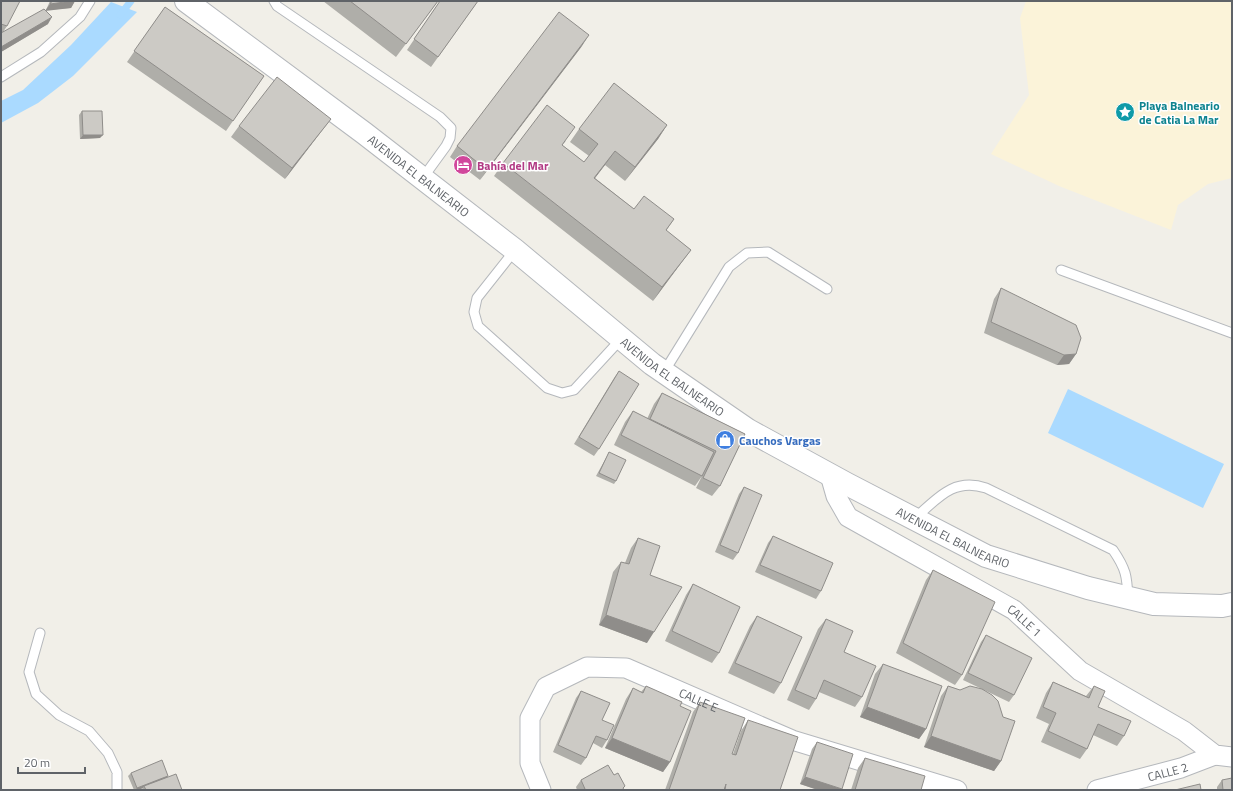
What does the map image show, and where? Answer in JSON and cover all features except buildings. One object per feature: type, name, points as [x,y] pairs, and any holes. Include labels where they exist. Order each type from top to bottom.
[{"type":"street","name":"AVENIDA EL BALNEARIO","points":[[186,1],[422,178],[514,250],[652,364],[748,430],[830,475],[986,556],[1088,588],[1154,604],[1222,606],[1232,604]]},
{"type":"street","name":"CALLE 1","points":[[830,475],[836,496],[848,517],[1014,610],[1080,671],[1184,731],[1223,756]]},
{"type":"street","name":"CALLE E","points":[[541,790],[530,763],[530,718],[546,687],[587,667],[626,668],[792,740],[957,790]]},
{"type":"street","name":"CALLE 2","points":[[1097,790],[1223,756]]},
{"type":"lane","points":[[1,77],[41,52],[80,17],[90,1]]},
{"type":"lane","points":[[274,1],[277,6],[440,117],[451,128],[450,138],[446,146],[422,178]]},
{"type":"lane","points":[[514,250],[476,298],[474,312],[478,326],[547,388],[562,393],[574,390],[622,338]]},
{"type":"lane","points":[[664,372],[729,268],[747,253],[768,252],[827,289]]},
{"type":"lane","points":[[1061,270],[1232,333]]},
{"type":"lane","points":[[914,519],[944,492],[953,487],[970,484],[986,488],[1113,550],[1123,564],[1127,579],[1128,598]]},
{"type":"lane","points":[[40,633],[29,672],[36,694],[59,716],[90,731],[104,747],[117,772],[117,790]]},
{"type":"sand","name":"Playa Balneario de Catia La Mar","points":[[1026,1],[1232,1],[1232,178],[1208,184],[1178,205],[1171,230],[1059,186],[991,154],[1029,95],[1020,18]]},
{"type":"water","points":[[111,2],[137,12],[73,76],[38,103],[1,123],[1,101],[23,90],[71,45]]},
{"type":"water","points":[[1068,389],[1224,464],[1203,508],[1048,433]]},
{"type":"waterway","points":[[120,15],[131,1]]},
{"type":"place","name":"Playa Balneario de Catia La Mar","points":[[1125,112]]},
{"type":"place","name":"Bahía del Mar","points":[[463,165]]},
{"type":"place","name":"Cauchos Vargas","points":[[725,440]]}]
